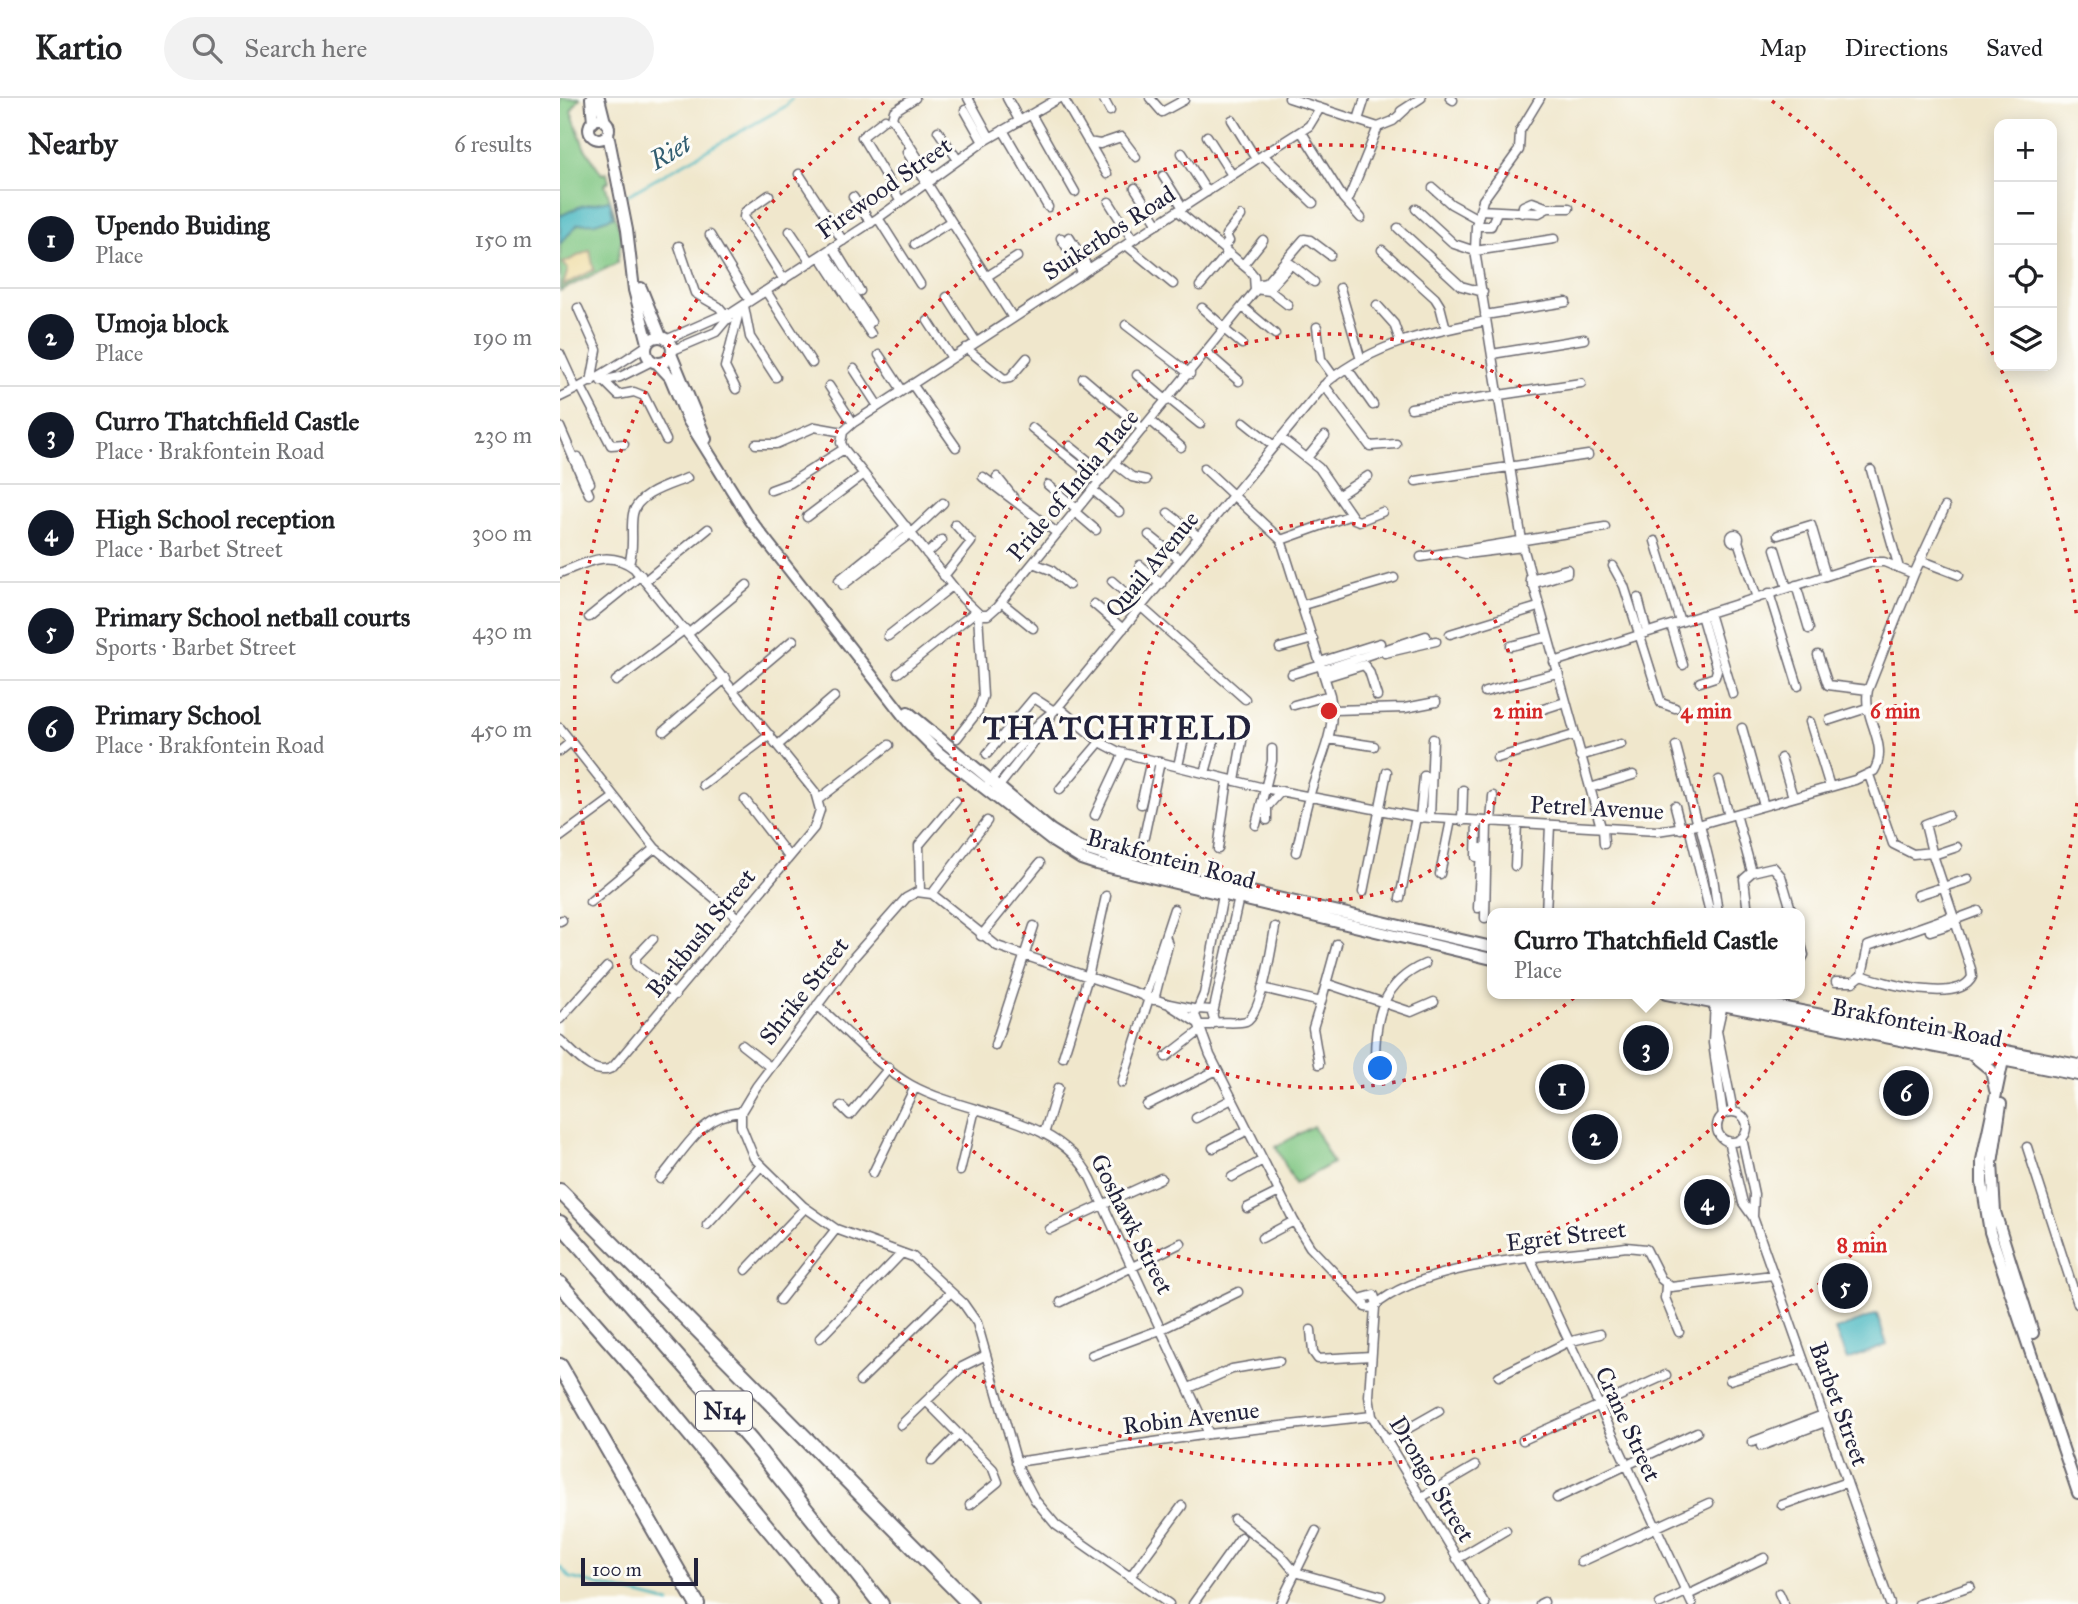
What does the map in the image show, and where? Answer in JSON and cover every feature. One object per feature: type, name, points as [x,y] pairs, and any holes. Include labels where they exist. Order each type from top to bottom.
[{"type":"highway","points":[[560,1191],[970,1604]]},
{"type":"highway","name":"N14","points":[[560,1223],[751,1441],[881,1604]]},
{"type":"highway","name":"N14","points":[[560,1284],[663,1401],[831,1604]]},
{"type":"highway","points":[[560,1366],[697,1604]]},
{"type":"highway","points":[[928,1563],[959,1604]]},
{"type":"street","points":[[591,98],[593,122],[589,131],[615,179]]},
{"type":"street","points":[[560,397],[596,381],[665,361],[671,353],[644,299],[598,98]]},
{"type":"street","points":[[915,98],[894,111],[892,118],[950,222],[1013,318]]},
{"type":"street","points":[[968,98],[987,140]]},
{"type":"street","points":[[1007,98],[1020,120]]},
{"type":"street","points":[[1061,98],[1107,174]]},
{"type":"street","name":"Firewood Street","points":[[671,353],[712,334],[737,310],[874,221],[987,140],[1061,98]]},
{"type":"street","points":[[1103,98],[1110,111]]},
{"type":"street","points":[[1150,98],[1162,111],[1184,100]]},
{"type":"street","points":[[1289,98],[1308,101],[1320,108],[1383,125]]},
{"type":"street","points":[[1358,120],[1365,98]]},
{"type":"street","points":[[1349,198],[1383,125],[1421,98]]},
{"type":"street","points":[[1540,98],[1520,131],[1521,147],[1486,194],[1477,223],[1475,251],[1522,543],[1602,827],[1604,844]]},
{"type":"street","name":"Suikerbos Road","points":[[848,427],[1311,124],[1320,108]]},
{"type":"street","points":[[965,110],[987,140]]},
{"type":"street","points":[[1031,114],[1075,192]]},
{"type":"street","points":[[885,119],[862,137],[901,202]]},
{"type":"street","points":[[1231,120],[1259,157],[1310,203]]},
{"type":"street","points":[[593,122],[605,122]]},
{"type":"street","points":[[1362,178],[1383,125]]},
{"type":"street","points":[[1003,130],[1048,207]]},
{"type":"street","points":[[938,131],[958,160]]},
{"type":"street","points":[[1300,131],[1343,198],[1361,218]]},
{"type":"street","points":[[594,138],[600,139],[608,134]]},
{"type":"street","points":[[1207,136],[1232,175]]},
{"type":"street","points":[[1088,142],[1100,144],[1121,137],[1136,157]]},
{"type":"street","points":[[907,152],[929,182]]},
{"type":"street","points":[[1182,153],[1206,192]]},
{"type":"street","points":[[799,174],[843,241]]},
{"type":"street","points":[[1163,176],[1180,210],[1254,276],[1256,287]]},
{"type":"street","points":[[1433,187],[1477,223],[1491,226],[1497,212]]},
{"type":"street","points":[[1135,188],[1158,224]]},
{"type":"street","points":[[769,195],[745,212],[744,217],[784,280]]},
{"type":"street","points":[[853,197],[920,284]]},
{"type":"street","points":[[1109,202],[1130,243],[1173,284]]},
{"type":"street","points":[[1480,209],[1522,212],[1523,206],[1532,202],[1548,208],[1569,208]]},
{"type":"street","points":[[1416,209],[1454,244],[1475,251],[1554,239]]},
{"type":"street","points":[[1226,235],[1241,216]]},
{"type":"street","points":[[915,244],[950,222]]},
{"type":"street","points":[[1398,228],[1461,286],[1483,292]]},
{"type":"street","points":[[790,231],[811,262]]},
{"type":"street","points":[[1202,287],[1227,252],[1229,241],[1226,235],[1221,233],[1214,241]]},
{"type":"street","points":[[628,234],[634,290],[647,355],[655,362]]},
{"type":"street","points":[[710,235],[737,310],[750,337],[776,377]]},
{"type":"street","points":[[1065,237],[1086,271]]},
{"type":"street","points":[[1269,284],[1304,239],[1310,240],[1330,255]]},
{"type":"street","points":[[1243,265],[1263,240]]},
{"type":"street","points":[[679,246],[695,293],[737,310]]},
{"type":"street","points":[[834,247],[860,291]]},
{"type":"street","points":[[1382,250],[1435,298],[1446,329]]},
{"type":"street","points":[[823,254],[871,322]]},
{"type":"street","points":[[823,254],[871,334]]},
{"type":"street","points":[[986,277],[1017,257]]},
{"type":"street","points":[[1256,287],[1269,284],[1291,264],[1314,282]]},
{"type":"street","points":[[1256,287],[1270,291],[1290,304],[1269,284]]},
{"type":"street","name":"Pride of India Place","points":[[976,613],[988,615],[1001,602],[1207,353],[1256,287]]},
{"type":"street","points":[[1340,288],[1361,360]]},
{"type":"street","points":[[766,291],[812,363]]},
{"type":"street","points":[[947,297],[976,342]]},
{"type":"street","name":"Quail Avenue","points":[[991,788],[1324,385],[1347,368],[1400,341],[1486,318],[1566,302]]},
{"type":"street","points":[[1377,305],[1394,324],[1400,341]]},
{"type":"street","points":[[1243,307],[1275,334]]},
{"type":"street","points":[[578,308],[597,350],[596,381]]},
{"type":"street","points":[[1202,308],[1242,344]]},
{"type":"street","points":[[736,389],[725,367],[737,310]]},
{"type":"street","name":"Firewood Street","points":[[664,338],[737,310]]},
{"type":"street","points":[[706,321],[712,334]]},
{"type":"street","points":[[928,321],[952,358]]},
{"type":"street","points":[[1126,325],[1190,374]]},
{"type":"street","points":[[1317,327],[1321,359],[1334,377]]},
{"type":"street","points":[[596,381],[621,361],[664,338]]},
{"type":"street","points":[[1492,354],[1584,339]]},
{"type":"street","points":[[966,348],[1007,380],[1027,358]]},
{"type":"street","name":"Brakfontein Road","points":[[671,353],[711,455]]},
{"type":"street","points":[[1207,353],[1239,381]]},
{"type":"street","points":[[560,354],[611,446],[624,444]]},
{"type":"street","points":[[879,355],[957,447]]},
{"type":"street","points":[[621,361],[627,373]]},
{"type":"street","points":[[889,361],[907,387]]},
{"type":"street","name":"Brakfontein Road","points":[[655,362],[670,377],[688,420],[751,521],[892,700],[991,788],[1077,847],[1224,890],[1241,888],[1401,928],[1487,946]]},
{"type":"street","points":[[1347,368],[1373,405]]},
{"type":"street","points":[[854,369],[878,406]]},
{"type":"street","points":[[1137,375],[1195,414]]},
{"type":"street","points":[[1083,378],[1143,429]]},
{"type":"street","points":[[596,381],[618,395],[634,392],[644,396],[666,440]]},
{"type":"street","points":[[1411,408],[1581,383]]},
{"type":"street","points":[[1324,385],[1370,446],[1396,444]]},
{"type":"street","points":[[771,490],[790,483],[844,448],[848,427],[829,386]]},
{"type":"street","points":[[1169,398],[1200,424]]},
{"type":"street","points":[[1150,421],[1181,447]]},
{"type":"street","points":[[789,432],[816,422],[848,427]]},
{"type":"street","points":[[1244,422],[1309,462],[1326,476],[1351,515],[1359,520],[1382,512]]},
{"type":"street","points":[[560,427],[590,482]]},
{"type":"street","points":[[756,444],[776,444],[815,427],[848,427]]},
{"type":"street","points":[[1031,428],[1100,481]]},
{"type":"street","points":[[1049,435],[1100,481]]},
{"type":"street","points":[[1309,462],[1325,436]]},
{"type":"street","points":[[1070,446],[1100,481],[1119,512]]},
{"type":"street","points":[[844,448],[976,613],[983,696],[978,711],[957,738]]},
{"type":"street","points":[[571,449],[589,494]]},
{"type":"street","points":[[1416,481],[1588,455]]},
{"type":"street","points":[[1115,464],[1132,477],[1146,480]]},
{"type":"street","points":[[1204,468],[1235,494],[1281,540],[1330,695],[1333,710],[1328,738],[1310,794],[1296,852]]},
{"type":"street","points":[[1871,470],[1899,568]]},
{"type":"street","points":[[807,517],[864,474]]},
{"type":"street","points":[[1339,495],[1368,476]]},
{"type":"street","points":[[984,477],[1057,533]]},
{"type":"street","points":[[998,477],[1016,500]]},
{"type":"street","points":[[626,562],[634,549],[633,515],[637,505],[644,498],[687,478]]},
{"type":"street","points":[[1048,485],[1096,530]]},
{"type":"street","points":[[841,582],[943,503]]},
{"type":"street","points":[[1830,720],[1867,708],[1868,690],[1914,574],[1945,507]]},
{"type":"street","points":[[1168,513],[1199,537]]},
{"type":"street","points":[[1281,540],[1351,515]]},
{"type":"street","points":[[944,576],[971,542],[955,524]]},
{"type":"street","points":[[1778,535],[1811,525],[1826,576]]},
{"type":"street","points":[[1420,557],[1522,543],[1605,527]]},
{"type":"street","points":[[589,617],[708,529]]},
{"type":"street","points":[[1149,535],[1180,560]]},
{"type":"street","points":[[927,554],[942,540]]},
{"type":"street","points":[[1655,541],[1680,622]]},
{"type":"street","points":[[1736,541],[1754,598]]},
{"type":"street","points":[[1775,549],[1809,629]]},
{"type":"street","points":[[560,573],[598,558],[626,562],[643,578],[735,689],[819,799],[889,745]]},
{"type":"street","points":[[1554,662],[1874,561],[1914,574]]},
{"type":"street","points":[[1920,561],[1959,575]]},
{"type":"street","points":[[1033,563],[1051,570],[1069,585]]},
{"type":"street","points":[[1140,565],[1161,584]]},
{"type":"street","points":[[1613,566],[1643,633]]},
{"type":"street","points":[[1531,581],[1549,576]]},
{"type":"street","points":[[1303,605],[1394,578]]},
{"type":"street","points":[[1112,581],[1245,699]]},
{"type":"street","points":[[616,681],[747,586]]},
{"type":"street","points":[[888,636],[952,586]]},
{"type":"street","points":[[1769,593],[1798,686]]},
{"type":"street","points":[[1637,598],[1661,703],[1675,708]]},
{"type":"street","points":[[1001,602],[1033,628]]},
{"type":"street","points":[[1094,604],[1124,629]]},
{"type":"street","points":[[1450,635],[1538,607]]},
{"type":"street","points":[[898,673],[976,613]]},
{"type":"street","points":[[1700,682],[1715,677],[1717,670],[1705,614]]},
{"type":"street","points":[[1705,614],[1733,694]]},
{"type":"street","points":[[1671,625],[1683,665]]},
{"type":"street","points":[[1382,653],[1426,636]]},
{"type":"street","points":[[1511,646],[1547,636]]},
{"type":"street","points":[[1280,648],[1313,639]]},
{"type":"street","points":[[735,689],[793,640]]},
{"type":"street","points":[[1292,674],[1436,641]]},
{"type":"street","points":[[1322,668],[1380,643]]},
{"type":"street","points":[[1818,655],[1828,685],[1868,690]]},
{"type":"street","points":[[1322,668],[1364,665],[1369,671],[1377,696]]},
{"type":"street","points":[[1485,692],[1557,673]]},
{"type":"street","points":[[664,731],[726,678]]},
{"type":"street","points":[[1294,705],[1330,695]]},
{"type":"street","points":[[778,745],[834,697]]},
{"type":"street","points":[[987,754],[1034,698],[1055,710]]},
{"type":"street","points":[[1333,710],[1405,708],[1436,702]]},
{"type":"street","points":[[1531,713],[1565,702]]},
{"type":"street","name":"Petrel Avenue","points":[[1055,710],[1100,742],[1124,753],[1264,788],[1310,794],[1418,818],[1657,831],[1692,826],[1869,775],[1877,767],[1881,752],[1867,708]]},
{"type":"street","points":[[1810,722],[1828,788]]},
{"type":"street","points":[[560,728],[654,848],[738,918]]},
{"type":"street","points":[[1741,732],[1762,807]]},
{"type":"street","points":[[703,785],[769,734]]},
{"type":"street","points":[[1178,766],[1185,734]]},
{"type":"street","points":[[1497,758],[1574,735]]},
{"type":"street","points":[[1328,738],[1374,746]]},
{"type":"street","points":[[1430,818],[1433,739]]},
{"type":"street","points":[[1205,773],[1214,741]]},
{"type":"street","points":[[1217,849],[1242,741]]},
{"type":"street","points":[[560,751],[571,742]]},
{"type":"street","points":[[1060,789],[1100,742]]},
{"type":"street","points":[[1580,756],[1621,744]]},
{"type":"street","points":[[1676,746],[1709,908]]},
{"type":"street","points":[[1256,825],[1272,761],[1272,749]]},
{"type":"street","points":[[1814,749],[1828,788]]},
{"type":"street","points":[[1095,815],[1124,753]]},
{"type":"street","points":[[1674,757],[1692,826],[1712,872],[1717,908]]},
{"type":"street","points":[[1781,758],[1793,797]]},
{"type":"street","points":[[1140,804],[1155,761]]},
{"type":"street","points":[[1143,822],[1155,761]]},
{"type":"street","points":[[1144,837],[1155,761]]},
{"type":"street","points":[[1363,892],[1387,772]]},
{"type":"street","points":[[1590,788],[1633,775]]},
{"type":"street","points":[[1869,775],[1893,845],[1913,854],[1932,854],[1957,847]]},
{"type":"street","points":[[1400,898],[1418,818],[1424,776]]},
{"type":"street","points":[[1719,780],[1752,872]]},
{"type":"street","points":[[1267,820],[1267,807],[1281,790]]},
{"type":"street","points":[[1462,821],[1463,790]]},
{"type":"street","points":[[1475,870],[1493,796]]},
{"type":"street","points":[[560,837],[613,798]]},
{"type":"street","name":"Barkbush Street","points":[[560,1040],[597,1070],[606,1071],[613,1067],[817,823],[819,799]]},
{"type":"street","points":[[745,800],[789,857]]},
{"type":"street","points":[[956,801],[919,845],[920,892],[932,894],[981,936],[1024,955],[1169,1004],[1199,1010],[1209,1009],[1213,1019]]},
{"type":"street","points":[[1675,806],[1692,826]]},
{"type":"street","points":[[1863,975],[1937,992],[1967,984],[1972,977],[1924,824],[1948,815]]},
{"type":"street","points":[[1440,874],[1451,820]]},
{"type":"street","points":[[932,894],[987,821]]},
{"type":"street","points":[[1478,908],[1485,822]]},
{"type":"street","points":[[1485,822],[1485,918]]},
{"type":"street","points":[[1515,866],[1517,823]]},
{"type":"street","points":[[1546,908],[1550,825]]},
{"type":"street","points":[[1654,841],[1657,831]]},
{"type":"street","points":[[590,902],[654,848]]},
{"type":"street","points":[[981,936],[1040,863]]},
{"type":"street","points":[[1747,908],[1743,883],[1752,872],[1776,868],[1790,908]]},
{"type":"street","points":[[1702,874],[1712,872]]},
{"type":"street","points":[[1918,895],[1968,879]]},
{"type":"street","points":[[1205,1042],[1213,1019],[1241,888]]},
{"type":"street","points":[[1224,890],[1198,1026],[1279,1192],[1310,1247],[1351,1290],[1370,1302]]},
{"type":"street","name":"Brakfontein Road","points":[[1224,890],[1238,901],[1429,942],[1487,958]]},
{"type":"street","name":"Shrike Street","points":[[741,1112],[770,1067],[817,1005],[899,905],[911,894],[920,892]]},
{"type":"street","points":[[1063,1057],[1088,977],[1106,896]]},
{"type":"street","points":[[1122,1083],[1174,909]]},
{"type":"street","points":[[1836,982],[1853,982],[1863,975],[1868,946],[1979,911]]},
{"type":"street","points":[[1930,931],[1954,920]]},
{"type":"street","points":[[995,1045],[1034,926]]},
{"type":"street","points":[[1166,1057],[1198,1026],[1213,1019],[1249,1019],[1262,988],[1275,927]]},
{"type":"street","points":[[653,939],[636,957],[636,965],[675,995]]},
{"type":"street","points":[[1319,1064],[1313,1028],[1328,984],[1337,944]]},
{"type":"street","points":[[1375,1059],[1376,1028],[1381,1004],[1405,975],[1425,964]]},
{"type":"street","points":[[560,1019],[607,967]]},
{"type":"street","points":[[1328,984],[1344,987],[1381,1004],[1410,1012],[1434,1002]]},
{"type":"street","points":[[1262,988],[1321,1002]]},
{"type":"street","points":[[1719,999],[1718,1042],[1733,1111]]},
{"type":"street","points":[[1719,999],[1713,1043],[1723,1115],[1717,1127],[1728,1141],[1742,1138],[1747,1131],[1747,1122],[1733,1111],[1723,1115]]},
{"type":"street","name":"Brakfontein Road","points":[[1724,999],[1959,1051],[2078,1065]]},
{"type":"street","name":"Brakfontein Road","points":[[1724,999],[2007,1057],[2078,1075]]},
{"type":"street","points":[[1169,1004],[1198,1026]]},
{"type":"street","name":"Goshawk Street","points":[[817,1005],[915,1087],[1044,1134],[1075,1154],[1134,1268],[1209,1434]]},
{"type":"street","points":[[742,1045],[770,1067]]},
{"type":"street","points":[[1959,1051],[1979,1059],[1991,1070],[1996,1100]]},
{"type":"street","points":[[2007,1057],[1982,1160],[1982,1183],[1990,1232],[2078,1493]]},
{"type":"street","points":[[2007,1057],[1992,1163],[1995,1212],[2078,1469]]},
{"type":"street","points":[[841,1106],[850,1115],[890,1068]]},
{"type":"street","points":[[1159,1104],[1218,1071]]},
{"type":"street","points":[[1147,1105],[1218,1071]]},
{"type":"street","points":[[873,1173],[915,1087]]},
{"type":"street","points":[[1044,1134],[1058,1088]]},
{"type":"street","points":[[1196,1118],[1232,1099]]},
{"type":"street","points":[[960,1171],[975,1109]]},
{"type":"street","points":[[660,1179],[701,1129],[719,1116],[741,1112],[745,1141],[761,1166],[805,1208],[836,1228],[902,1252],[922,1264],[974,1316],[1016,1462],[1026,1487],[1050,1520],[1169,1604]]},
{"type":"street","points":[[1213,1148],[1248,1130]]},
{"type":"street","name":"Barbet Street","points":[[1742,1138],[1754,1194],[1753,1217]]},
{"type":"street","name":"Barbet Street","points":[[1728,1141],[1743,1203],[1753,1217],[1891,1604]]},
{"type":"street","points":[[2027,1147],[2078,1304]]},
{"type":"street","points":[[1231,1177],[1263,1160]]},
{"type":"street","points":[[706,1225],[761,1166]]},
{"type":"street","points":[[1050,1229],[1161,1178]]},
{"type":"street","points":[[1247,1208],[1279,1192]]},
{"type":"street","points":[[746,1270],[805,1208]]},
{"type":"street","points":[[1262,1238],[1294,1221]]},
{"type":"street","points":[[780,1300],[836,1228]]},
{"type":"street","points":[[1061,1302],[1181,1243]]},
{"type":"street","name":"Egret Street","points":[[1370,1302],[1390,1297],[1449,1270],[1637,1246],[1648,1251],[1666,1285],[1665,1298],[1679,1332]]},
{"type":"street","points":[[820,1338],[902,1252]]},
{"type":"street","name":"Crane Street","points":[[1531,1260],[1689,1597]]},
{"type":"street","points":[[1666,1285],[1681,1287],[1773,1275]]},
{"type":"street","points":[[1092,1355],[1162,1329],[1238,1292]]},
{"type":"street","points":[[860,1381],[951,1293]]},
{"type":"street","name":"Drongo Street","points":[[1370,1302],[1372,1325],[1369,1396],[1372,1416],[1485,1604]]},
{"type":"street","points":[[1311,1330],[1316,1358],[1371,1356]]},
{"type":"street","points":[[1499,1376],[1568,1342],[1600,1334]]},
{"type":"street","points":[[901,1425],[962,1367],[986,1355]]},
{"type":"street","points":[[1730,1380],[1803,1358]]},
{"type":"street","points":[[1189,1388],[1233,1369],[1279,1361]]},
{"type":"street","points":[[1523,1440],[1666,1375]]},
{"type":"street","points":[[926,1401],[999,1478],[995,1486],[970,1506]]},
{"type":"street","points":[[1386,1441],[1439,1411]]},
{"type":"street","name":"Robin Avenue","points":[[1016,1462],[1209,1434],[1372,1416]]},
{"type":"street","points":[[1757,1444],[1824,1419]]},
{"type":"street","points":[[1557,1499],[1698,1432]]},
{"type":"street","points":[[932,1461],[959,1434]]},
{"type":"street","points":[[1420,1498],[1475,1466]]},
{"type":"street","points":[[1782,1505],[1847,1482]]},
{"type":"street","points":[[1581,1562],[1709,1503]]},
{"type":"street","points":[[1130,1577],[1182,1506]]},
{"type":"street","points":[[1234,1519],[1280,1554],[1296,1572],[1381,1596]]},
{"type":"street","points":[[1457,1559],[1506,1530]]},
{"type":"street","points":[[1280,1604],[1316,1531]]},
{"type":"street","points":[[1192,1604],[1241,1537]]},
{"type":"street","points":[[1660,1604],[1689,1597],[1764,1558]]},
{"type":"street","points":[[1919,1604],[1970,1586]]},
{"type":"street","points":[[1779,1592],[1783,1604]]},
{"type":"green space","points":[[560,98],[580,98],[571,111],[584,147],[602,174],[607,173],[609,181],[605,184],[622,237],[617,263],[560,291]]},
{"type":"green space","points":[[1313,1126],[1333,1163],[1295,1184],[1276,1147]]},
{"type":"green space","points":[[1855,1276],[1859,1287],[1834,1296],[1831,1285]]},
{"type":"sand","points":[[590,250],[594,270],[563,286],[568,269],[563,263]]},
{"type":"water","points":[[610,200],[613,217],[595,223],[578,224],[560,244],[560,216],[581,206]]},
{"type":"water","points":[[1877,1314],[1887,1345],[1847,1360],[1835,1330]]},
{"type":"waterway","name":"Riet","points":[[624,197],[786,106],[792,98]]},
{"type":"waterway","points":[[560,1567],[571,1578],[670,1603]]},
{"type":"place","name":"Curro Thatchfield Castle","points":[[1646,1048]]},
{"type":"place","name":"Upendo Buiding","points":[[1562,1087]]},
{"type":"place","name":"Primary School","points":[[1906,1093]]},
{"type":"place","name":"Umoja block","points":[[1595,1137]]},
{"type":"place","name":"High School reception","points":[[1707,1202]]},
{"type":"place","name":"Primary School netball courts","points":[[1845,1286]]},
{"type":"district","name":"THATCHFIELD","points":[[1118,728]]}]
